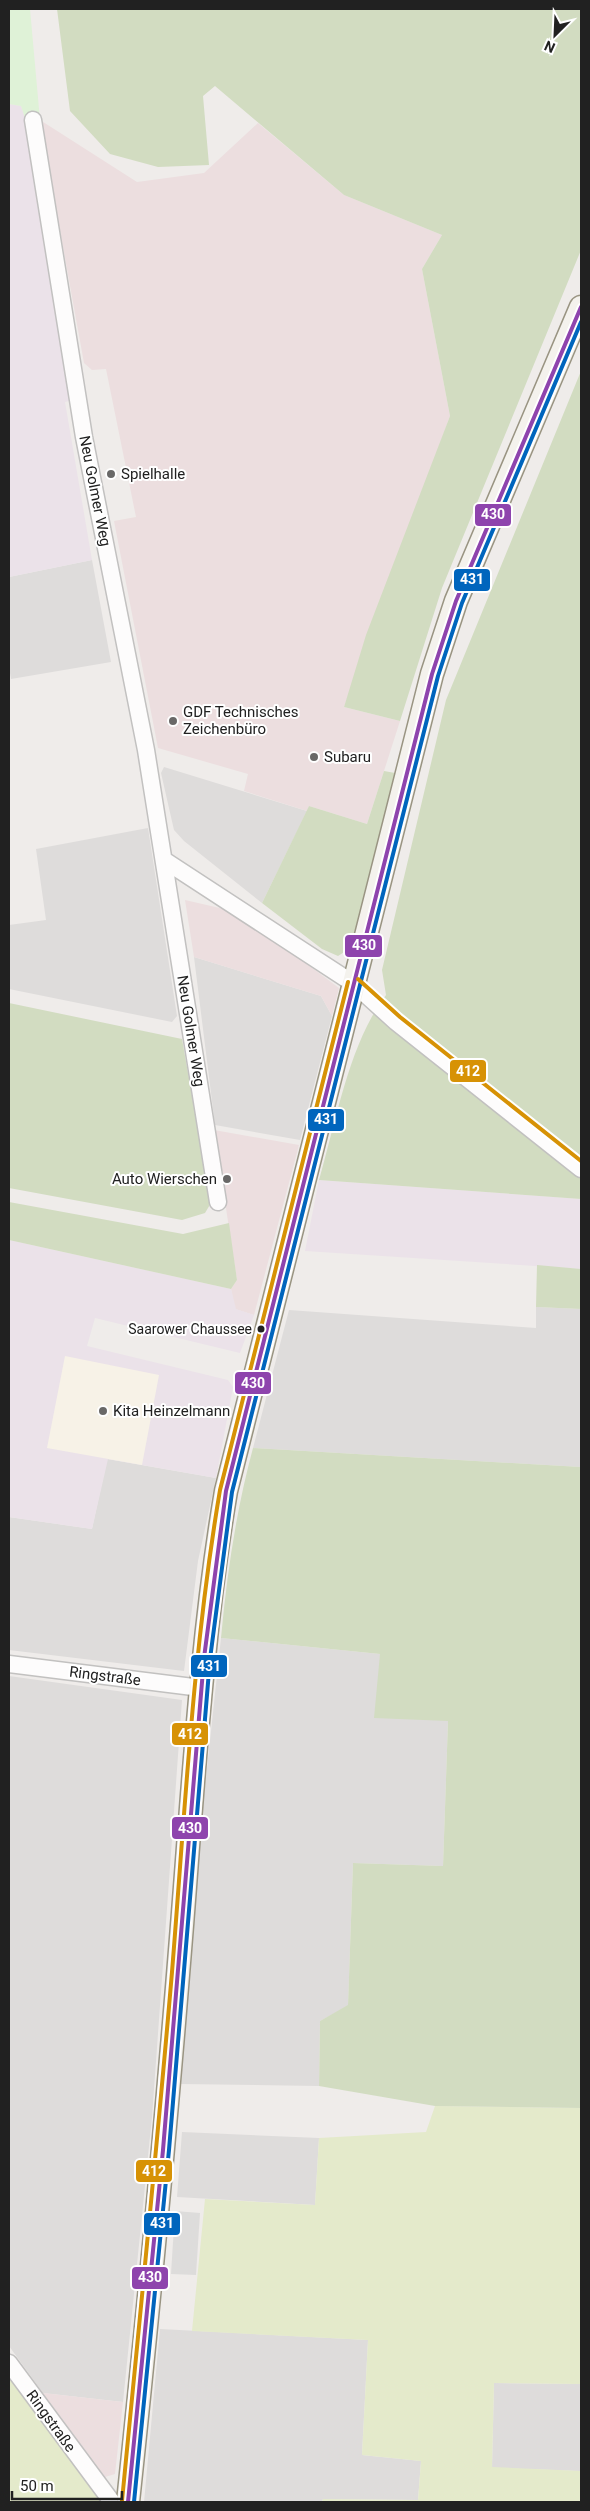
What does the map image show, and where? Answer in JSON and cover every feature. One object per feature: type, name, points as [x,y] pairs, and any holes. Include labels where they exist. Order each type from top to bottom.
[{"type":"main road","points":[[128,2502],[166,2118],[201,1688],[214,1564],[226,1491],[432,674],[456,601],[581,307]]},
{"type":"street","name":"Neu Golmer Weg","points":[[33,120],[84,437],[146,750],[218,1202]]},
{"type":"street","points":[[164,860],[354,984],[382,1010],[581,1169]]},
{"type":"street","name":"Ringstraße","points":[[9,1664],[201,1688]]},
{"type":"street","name":"Ringstraße","points":[[9,2363],[112,2502]]},
{"type":"shaded area","points":[[9,104],[21,106],[26,121],[73,400],[65,402],[92,560],[9,577]]},
{"type":"shaded area","points":[[40,120],[137,182],[204,173],[258,123],[344,195],[442,235],[422,269],[450,416],[344,707],[400,721],[367,824],[309,806],[307,811],[244,791],[248,774],[158,748],[114,521],[136,517],[106,369],[92,370],[84,363]]},
{"type":"shaded area","points":[[92,560],[111,662],[11,679],[9,667],[9,577]]},
{"type":"shaded area","points":[[164,767],[307,811],[262,903],[184,841],[174,830],[161,773]]},
{"type":"shaded area","points":[[148,828],[177,1016],[172,1022],[9,989],[9,925],[46,920],[36,849]]},
{"type":"shaded area","points":[[185,900],[224,909],[283,946],[339,988],[332,1016],[321,996],[194,957]]},
{"type":"shaded area","points":[[194,957],[321,996],[332,1016],[300,1140],[215,1125]]},
{"type":"shaded area","points":[[214,1130],[299,1145],[254,1315],[235,1309],[231,1289],[237,1280]]},
{"type":"shaded area","points":[[319,1180],[581,1199],[581,1269],[305,1251]]},
{"type":"shaded area","points":[[9,1240],[231,1289],[236,1309],[254,1315],[240,1353],[95,1318],[87,1346],[228,1380],[233,1387],[216,1478],[108,1459],[92,1529],[9,1517]]},
{"type":"shaded area","points":[[536,1307],[581,1309],[581,1467],[253,1448],[289,1310],[536,1328]]},
{"type":"shaded area","name":"Kita Heinzelmann","points":[[65,1356],[159,1375],[142,1465],[47,1448]]},
{"type":"shaded area","points":[[107,1459],[216,1478],[198,1561],[184,1671],[9,1650],[9,1517],[92,1529]]},
{"type":"shaded area","points":[[221,1638],[380,1654],[448,1721],[443,1866],[353,1863],[348,2006],[320,2021],[319,2086],[180,2084],[204,1796]]},
{"type":"shaded area","points":[[9,1676],[182,1700],[152,2117],[123,2402],[43,2393],[9,2346]]},
{"type":"shaded area","points":[[182,2132],[319,2138],[315,2205],[177,2197]]},
{"type":"shaded area","points":[[175,2211],[200,2213],[196,2275],[171,2274]]},
{"type":"shaded area","points":[[160,2329],[368,2340],[362,2455],[421,2461],[418,2500],[323,2499],[322,2502],[144,2502]]},
{"type":"shaded area","points":[[494,2383],[581,2384],[581,2471],[492,2468]]},
{"type":"shaded area","points":[[43,2393],[123,2402],[115,2474],[105,2477]]},
{"type":"green space","points":[[9,9],[30,9],[40,120],[26,121],[21,106],[9,104]]},
{"type":"green space","points":[[57,9],[581,9],[581,250],[442,588],[400,721],[344,707],[366,635],[450,416],[422,269],[442,235],[344,195],[215,86],[203,96],[209,165],[158,167],[110,154],[70,111]]},
{"type":"green space","points":[[581,371],[581,1199],[319,1180],[353,1059],[373,1014],[386,995],[382,970],[446,700]]},
{"type":"green space","points":[[384,771],[395,773],[352,947],[338,956],[322,949],[262,903],[309,806],[367,824]]},
{"type":"green space","points":[[9,1003],[182,1039],[211,1203],[205,1213],[182,1220],[9,1188]]},
{"type":"green space","points":[[9,1202],[183,1234],[229,1223],[237,1280],[231,1289],[9,1240]]},
{"type":"green space","points":[[537,1265],[581,1269],[581,1309],[536,1307]]},
{"type":"green space","points":[[253,1448],[581,1467],[581,2108],[435,2106],[319,2086],[320,2021],[348,2005],[353,1863],[443,1866],[448,1721],[374,1718],[380,1654],[221,1638],[233,1542]]},
{"type":"green space","points":[[435,2106],[581,2108],[581,2384],[494,2383],[492,2467],[581,2471],[581,2502],[322,2502],[323,2499],[418,2500],[421,2461],[362,2455],[368,2340],[192,2331],[205,2199],[315,2205],[319,2138],[426,2132]]},
{"type":"green space","points":[[9,2373],[104,2502],[9,2502]]},
{"type":"transit line","name":"430","points":[[128,2502],[163,2150],[204,1658],[226,1491],[432,674],[456,601],[581,307]]},
{"type":"transit line","name":"431","points":[[134,2502],[169,2150],[210,1659],[232,1492],[438,676],[462,603],[581,322]]},
{"type":"transit line","name":"412","points":[[358,979],[400,1017],[581,1161]]},
{"type":"transit line","name":"412","points":[[122,2501],[172,1972],[196,1670],[211,1550],[220,1490],[348,982]]},
{"type":"place","name":"Spielhalle","points":[[111,474]]},
{"type":"place","name":"GDF Technisches Zeichenbüro","points":[[173,721]]},
{"type":"place","name":"Subaru","points":[[314,757]]},
{"type":"place","name":"Auto Wierschen","points":[[227,1179]]},
{"type":"place","name":"Saarower Chaussee","points":[[261,1329]]},
{"type":"place","name":"Kita Heinzelmann","points":[[103,1411]]}]
